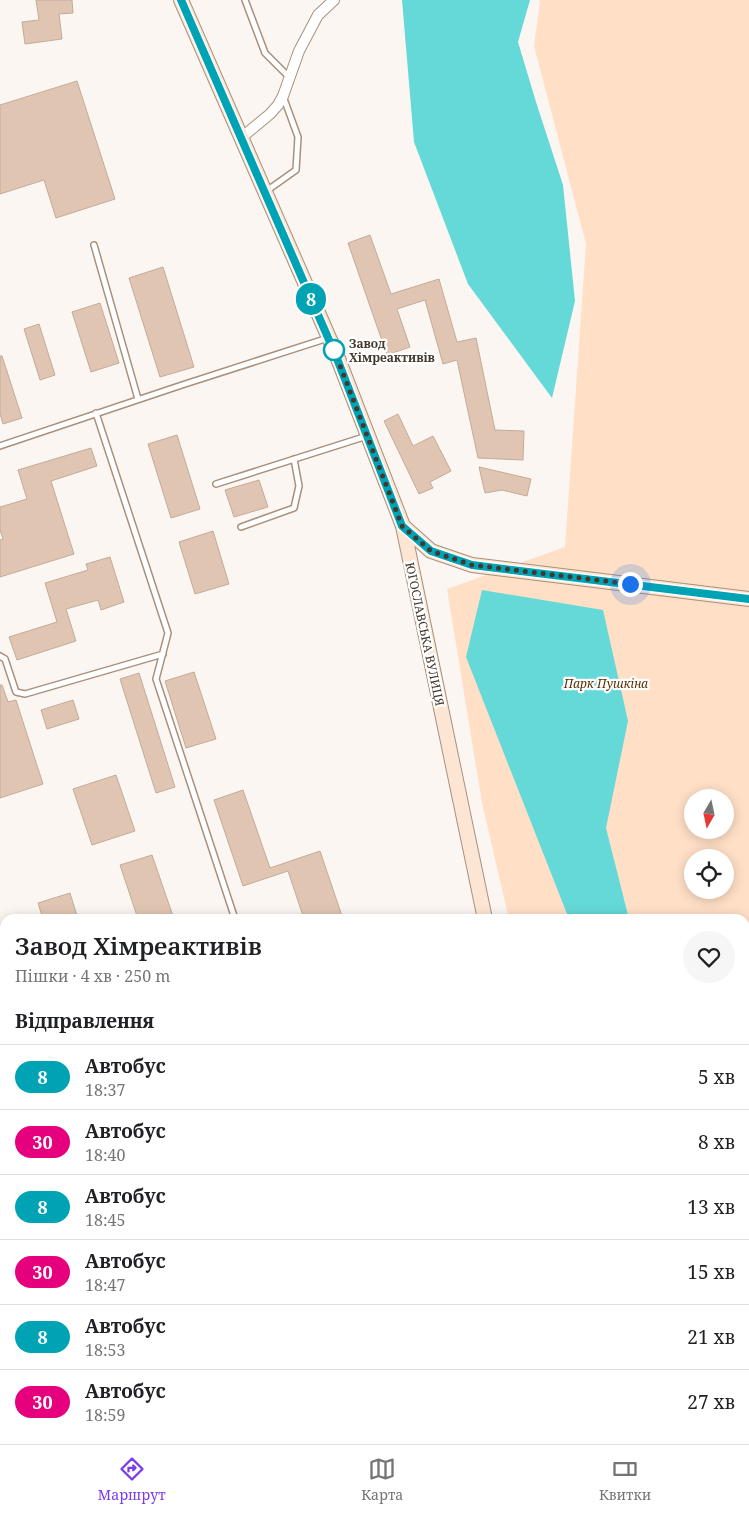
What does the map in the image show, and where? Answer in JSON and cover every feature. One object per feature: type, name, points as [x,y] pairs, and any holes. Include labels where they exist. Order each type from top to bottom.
[{"type":"main road","name":"ЮГОСЛАВСЬКА ВУЛИЦЯ","points":[[181,0],[329,338],[402,526],[484,914]]},
{"type":"main road","points":[[402,526],[431,551],[472,565],[749,599]]},
{"type":"street","points":[[241,138],[270,114],[283,96],[299,51],[318,15],[334,0]]},
{"type":"lane","points":[[245,0],[265,53],[290,78]]},
{"type":"lane","points":[[265,192],[296,170],[298,137],[283,96]]},
{"type":"lane","points":[[94,245],[138,399]]},
{"type":"lane","points":[[0,446],[138,399],[329,338]]},
{"type":"lane","points":[[96,413],[168,633],[156,680],[233,914]]},
{"type":"lane","points":[[216,484],[368,436]]},
{"type":"lane","points":[[241,527],[294,508],[299,486],[294,459]]},
{"type":"lane","points":[[0,656],[6,659],[16,692],[25,694],[163,654]]},
{"type":"green space","name":"Парк Пушкіна","points":[[539,0],[749,0],[749,914],[508,914],[482,803],[447,589],[565,547],[586,244],[534,46]]},
{"type":"water","points":[[402,0],[530,0],[518,42],[563,185],[575,301],[552,398],[468,284],[414,142]]},
{"type":"water","points":[[482,590],[603,610],[628,721],[606,828],[628,914],[567,914],[466,657]]},
{"type":"building","points":[[36,0],[72,0],[73,13],[59,14],[62,39],[25,44],[22,22],[39,20]]},
{"type":"building","points":[[77,81],[115,199],[56,218],[44,180],[0,194],[0,105]]},
{"type":"building","points":[[370,235],[391,294],[439,279],[457,342],[476,338],[495,430],[524,431],[523,460],[478,458],[457,360],[443,364],[425,300],[397,309],[410,347],[387,355],[348,243]]},
{"type":"building","points":[[163,267],[194,367],[160,377],[129,278]]},
{"type":"building","points":[[100,303],[119,363],[91,372],[72,312]]},
{"type":"building","points":[[39,324],[55,375],[40,380],[24,329]]},
{"type":"building","points":[[0,356],[2,356],[22,418],[3,424],[0,414]]},
{"type":"building","points":[[398,414],[413,446],[433,436],[451,471],[430,482],[433,488],[419,494],[384,421]]},
{"type":"building","points":[[177,435],[200,509],[171,518],[148,444]]},
{"type":"building","points":[[91,448],[97,466],[51,481],[74,554],[0,577],[0,540],[3,539],[0,530],[0,507],[27,499],[18,470]]},
{"type":"building","points":[[479,467],[531,479],[527,496],[502,490],[485,493]]},
{"type":"building","points":[[259,480],[268,507],[234,517],[225,490]]},
{"type":"building","points":[[213,531],[229,584],[195,594],[179,542]]},
{"type":"building","points":[[110,557],[124,602],[101,610],[98,600],[66,609],[76,641],[17,660],[9,637],[57,622],[45,583],[88,570],[86,564]]},
{"type":"building","points":[[194,672],[216,739],[186,748],[165,681]]},
{"type":"building","points":[[139,673],[175,787],[156,793],[120,679]]},
{"type":"building","points":[[0,685],[2,685],[8,702],[16,700],[43,784],[0,798]]},
{"type":"building","points":[[73,700],[79,719],[47,729],[41,710]]},
{"type":"building","points":[[116,775],[135,831],[92,845],[73,789]]},
{"type":"building","points":[[243,790],[270,868],[320,851],[341,914],[302,914],[288,871],[243,886],[214,800]]},
{"type":"building","points":[[152,855],[172,914],[136,914],[120,865]]},
{"type":"building","points":[[70,893],[76,914],[41,914],[38,903]]},
{"type":"bus line","name":"8","points":[[181,0],[336,356],[402,526],[431,551],[472,565],[749,599]]},
{"type":"place","name":"Завод Хімреактивів","points":[[334,350]]},
{"type":"route","points":[[334,350],[402,526],[431,551],[472,565],[630,584]]}]
